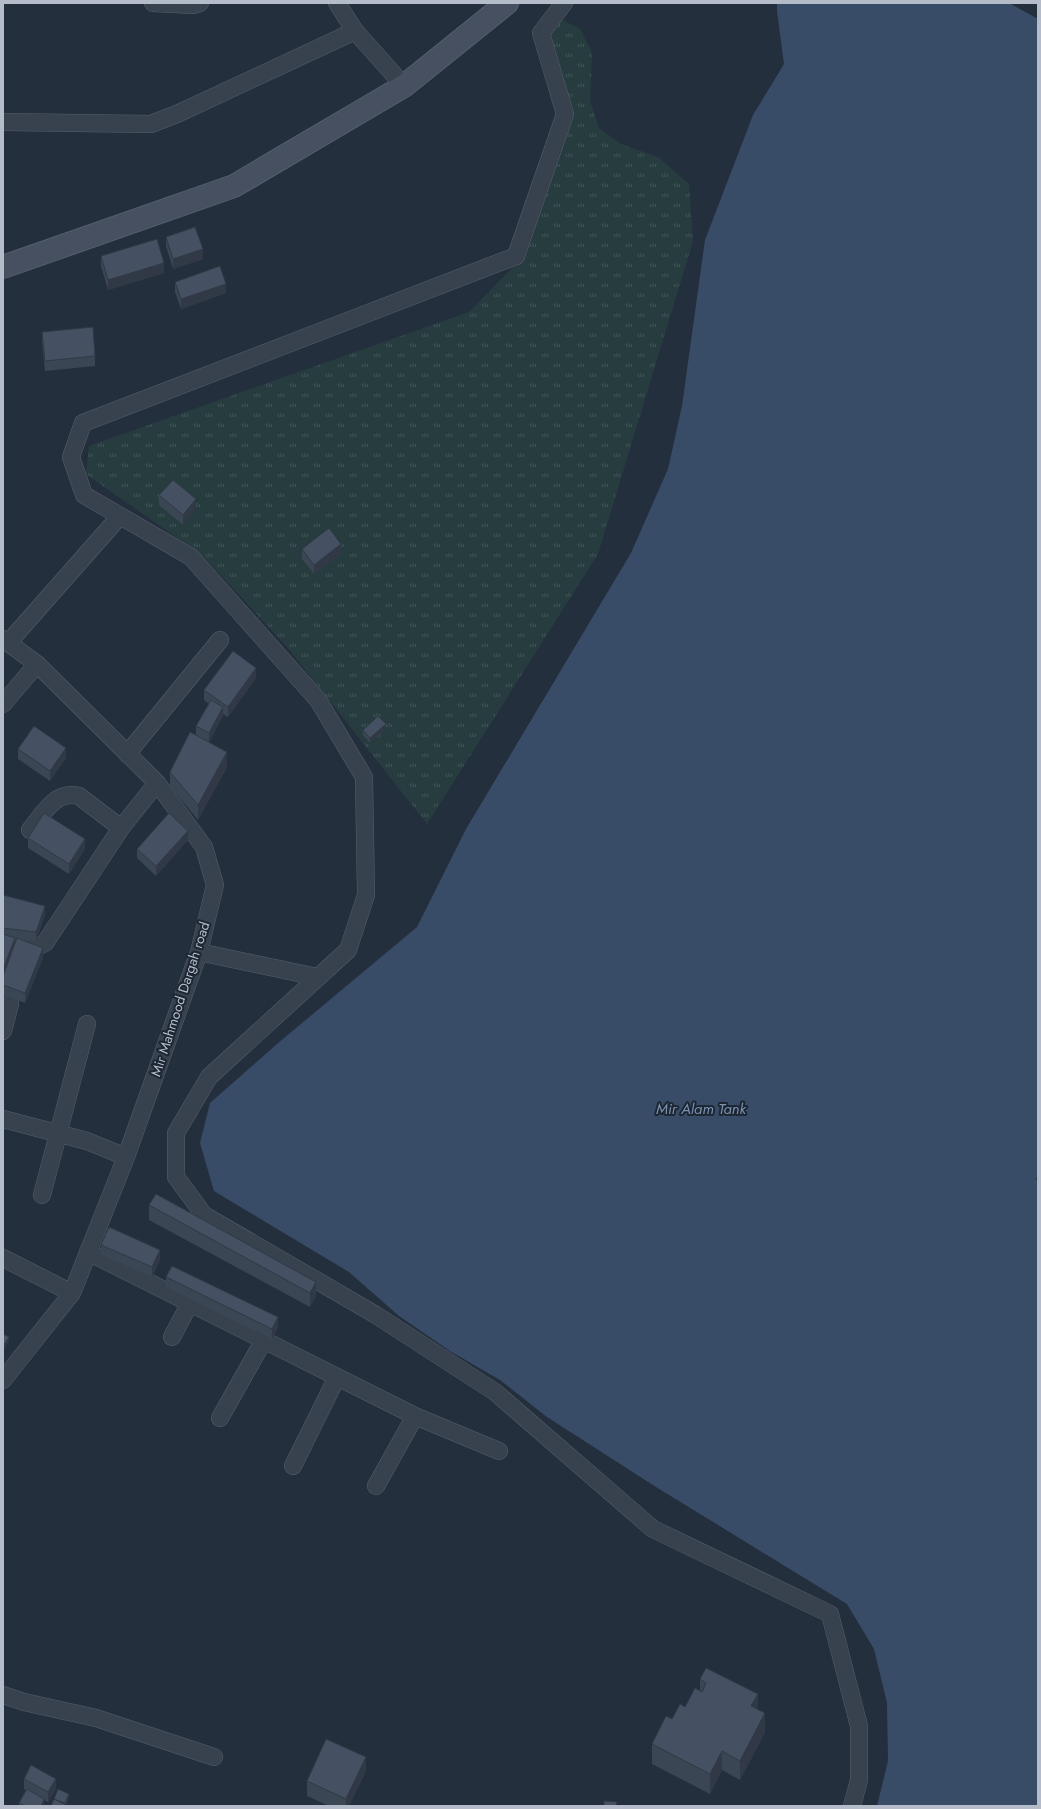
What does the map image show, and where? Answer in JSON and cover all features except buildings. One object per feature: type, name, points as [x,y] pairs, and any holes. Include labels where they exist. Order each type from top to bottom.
[{"type":"main road","points":[[3,267],[234,186],[404,86],[507,3]]},
{"type":"street","points":[[153,3],[193,5],[200,3]]},
{"type":"street","points":[[337,3],[355,31],[404,86]]},
{"type":"street","points":[[564,3],[541,33],[565,114],[516,256],[83,423],[71,457],[84,495],[191,557],[318,700],[364,777],[366,895],[348,950],[209,1077],[176,1133],[176,1177],[204,1215],[376,1315],[495,1392],[653,1529],[830,1614],[859,1726],[859,1780],[852,1806]]},
{"type":"street","points":[[3,122],[151,124],[177,114],[355,31]]},
{"type":"street","points":[[5,641],[120,516]]},
{"type":"street","points":[[127,754],[220,640]]},
{"type":"street","name":"Mir Mahmood Dargah road","points":[[3,1380],[72,1293],[126,1157],[199,952],[215,885],[204,847],[156,783],[37,664],[5,641]]},
{"type":"street","points":[[3,704],[37,664]]},
{"type":"street","points":[[3,941],[28,948],[37,948],[45,943],[121,828],[156,783]]},
{"type":"street","points":[[30,830],[53,802],[61,795],[70,794],[79,796],[121,828]]},
{"type":"street","points":[[199,952],[317,977]]},
{"type":"street","points":[[3,1031],[10,1004]]},
{"type":"street","points":[[42,1195],[87,1024]]},
{"type":"street","points":[[3,1119],[87,1141],[126,1157]]},
{"type":"street","points":[[88,1252],[415,1416],[499,1451]]},
{"type":"street","points":[[3,1258],[72,1293]]},
{"type":"street","points":[[172,1338],[190,1303]]},
{"type":"street","points":[[220,1418],[264,1340]]},
{"type":"street","points":[[293,1466],[338,1377]]},
{"type":"street","points":[[376,1486],[415,1416]]},
{"type":"street","points":[[3,1695],[24,1702],[96,1718],[214,1757]]},
{"type":"green space","points":[[563,20],[580,29],[592,52],[590,101],[599,128],[621,144],[658,157],[689,184],[693,241],[598,554],[427,824],[288,648],[203,556],[86,474],[89,446],[469,312],[524,256],[570,115],[545,34]]},
{"type":"water","name":"Mir Alam Tank","points":[[777,3],[1009,3],[1038,19],[1038,1177],[1036,1178],[1038,1184],[1038,1806],[877,1806],[888,1761],[887,1703],[874,1649],[847,1604],[656,1487],[547,1417],[500,1380],[450,1351],[399,1316],[349,1272],[214,1191],[200,1143],[210,1103],[277,1044],[417,927],[466,829],[631,553],[668,469],[682,406],[705,240],[753,115],[784,64]]}]
